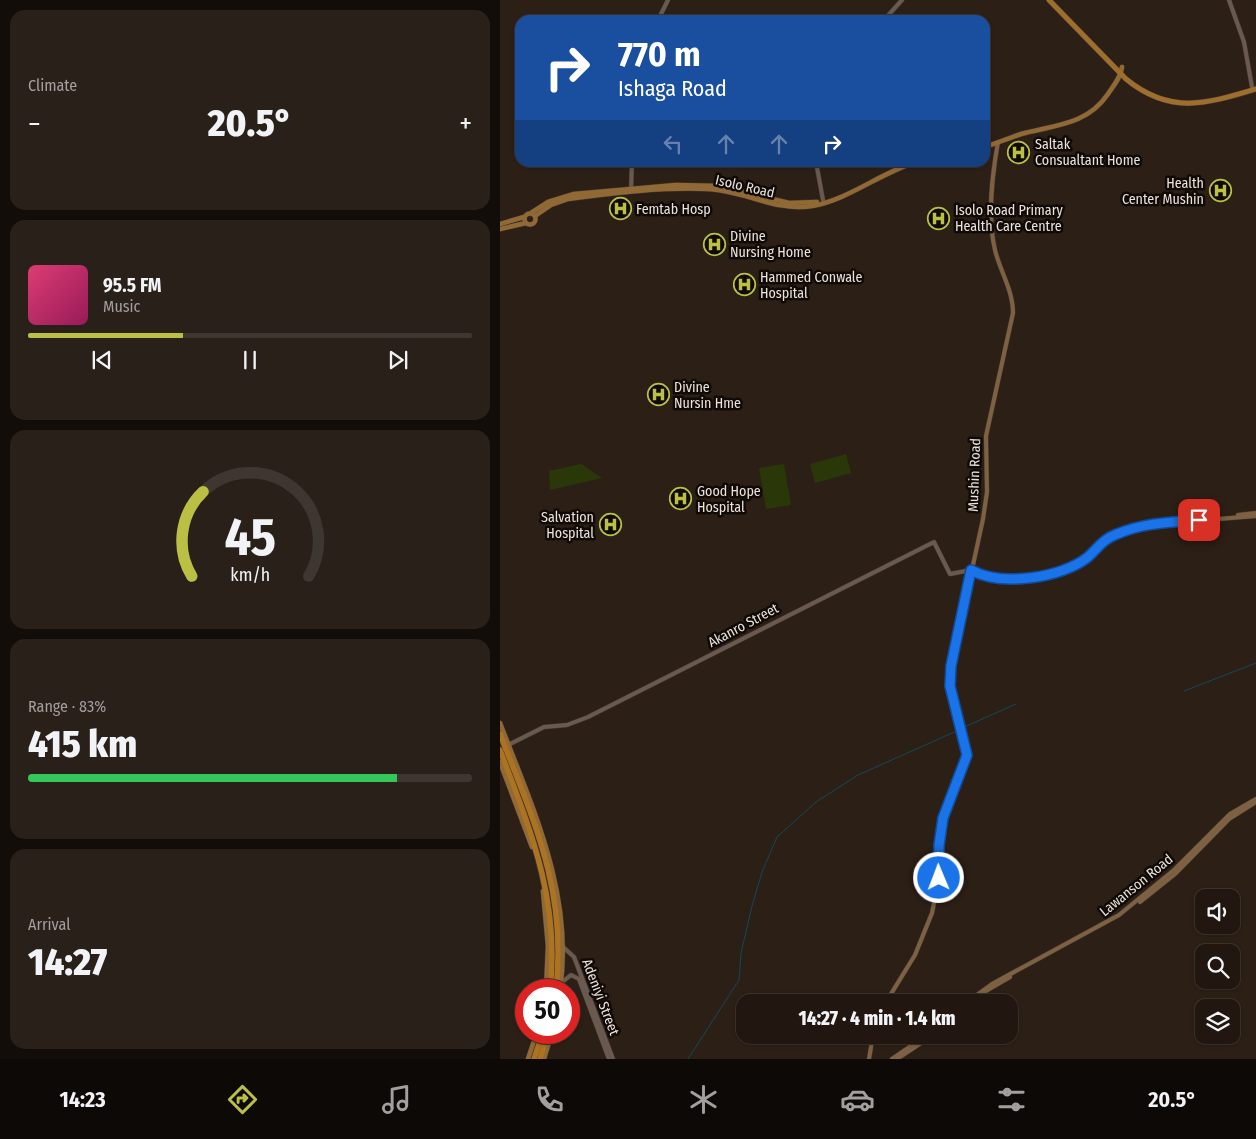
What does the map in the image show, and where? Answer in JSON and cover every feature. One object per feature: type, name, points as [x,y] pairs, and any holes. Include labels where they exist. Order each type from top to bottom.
[{"type":"highway","points":[[1049,0],[1120,71],[1149,93],[1178,101],[1204,101],[1255,87]]},
{"type":"highway","points":[[1053,0],[1120,71]]},
{"type":"highway","points":[[500,734],[542,845],[551,876],[558,931],[556,979]]},
{"type":"highway","points":[[500,750],[536,846],[546,882],[552,935],[550,979]]},
{"type":"highway","points":[[534,1059],[539,1044]]},
{"type":"highway","points":[[540,1059],[544,1044]]},
{"type":"main road","points":[[990,144],[1020,135],[1064,126],[1084,118],[1098,108],[1120,71]]},
{"type":"main road","points":[[990,144],[1013,134],[1063,123],[1083,116],[1096,107],[1120,71]]},
{"type":"main road","name":"Mushin Road","points":[[891,994],[915,955],[932,913],[939,878],[941,828],[967,755],[950,692],[951,666],[985,510],[986,440],[1013,313],[1010,292],[997,257],[992,234],[991,195],[998,142]]},
{"type":"main road","name":"Isolo Road","points":[[533,215],[559,201],[631,190],[708,185],[785,206],[812,206],[836,198],[898,167]]},
{"type":"main road","name":"Isolo Road","points":[[767,201],[794,203],[823,200],[903,167]]},
{"type":"main road","points":[[500,224],[533,215],[533,223],[500,229]]},
{"type":"main road","points":[[524,217],[526,223]]},
{"type":"main road","points":[[973,570],[1016,578],[1046,574],[1084,558],[1106,537],[1143,523],[1256,515]]},
{"type":"main road","points":[[500,723],[550,856],[560,903],[561,979]]},
{"type":"main road","points":[[500,762],[534,852],[541,880],[548,946],[546,979]]},
{"type":"main road","name":"Lawanson Road","points":[[982,994],[1124,914],[1175,874],[1229,819],[1256,800]]},
{"type":"main road","points":[[528,1059],[533,1044]]},
{"type":"main road","points":[[544,1059],[548,1044]]},
{"type":"main road","points":[[869,1059],[872,1044]]},
{"type":"main road","points":[[892,1059],[914,1044]]},
{"type":"main road","points":[[897,1059],[919,1044]]},
{"type":"street","points":[[660,15],[668,0]]},
{"type":"street","points":[[888,15],[902,0]]},
{"type":"street","points":[[1229,0],[1244,42],[1255,87]]},
{"type":"street","points":[[631,190],[632,167]]},
{"type":"street","points":[[817,167],[823,200]]},
{"type":"street","name":"Akanro Street","points":[[508,745],[544,727],[567,725],[582,720],[934,542],[950,574],[973,570]]},
{"type":"street","name":"Adeniyi Street","points":[[562,946],[571,953],[577,965],[611,1059]]},
{"type":"street","name":"Adeniyi Street","points":[[566,979],[570,975],[579,979]]},
{"type":"street","name":"Adeniyi Street","points":[[580,982],[611,1059]]},
{"type":"green space","points":[[846,454],[851,473],[815,483],[810,464]]},
{"type":"green space","points":[[581,464],[602,478],[550,490],[549,471]]},
{"type":"green space","points":[[784,464],[791,505],[766,509],[759,468]]},
{"type":"waterway","points":[[1184,691],[1256,663]]},
{"type":"waterway","points":[[962,728],[1016,704]]},
{"type":"waterway","points":[[688,1059],[739,980],[741,953],[752,906],[762,872],[777,837],[816,802],[858,775],[959,730]]},
{"type":"place","name":"Saltak Consualtant Home","points":[[1019,152]]},
{"type":"place","name":"Health Center Mushin","points":[[1220,191]]},
{"type":"place","name":"Femtab Hosp","points":[[620,209]]},
{"type":"place","name":"Isolo Road Primary Health Care Centre","points":[[939,218]]},
{"type":"place","name":"Divine Nursing Home","points":[[714,244]]},
{"type":"place","name":"Hammed Conwale Hospital","points":[[744,285]]},
{"type":"place","name":"Divine Nursin Hme","points":[[658,395]]},
{"type":"place","name":"Good Hope Hospital","points":[[681,499]]},
{"type":"place","name":"Salvation Hospital","points":[[610,525]]},
{"type":"route","points":[[939,878],[939,837],[943,818],[967,755],[951,697],[950,686],[951,666],[971,570],[987,575],[1029,579],[1053,573],[1078,562],[1088,556],[1100,542],[1115,534],[1150,523],[1199,520]]}]
